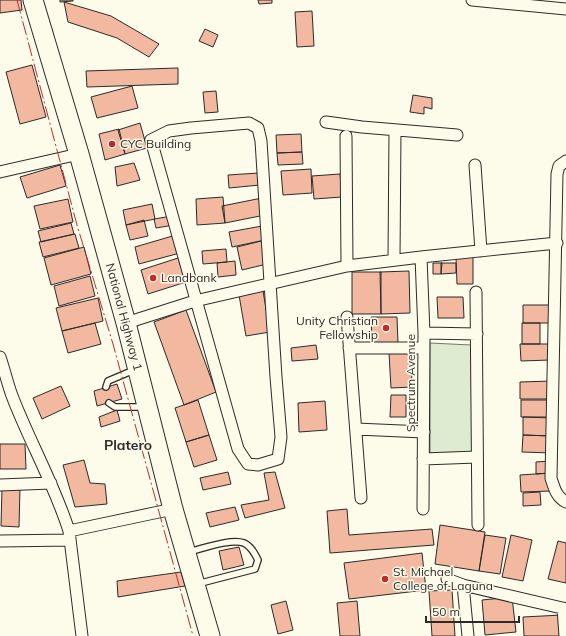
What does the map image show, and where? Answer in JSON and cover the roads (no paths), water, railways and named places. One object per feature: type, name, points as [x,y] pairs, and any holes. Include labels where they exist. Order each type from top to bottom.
[{"type":"highway","name":"National Highway 1","points":[[33,0],[126,323],[173,509],[210,636]]},
{"type":"street","points":[[472,0],[566,9]]},
{"type":"street","points":[[326,122],[457,135]]},
{"type":"street","points":[[249,123],[258,128],[261,141],[281,437],[278,458],[258,465],[248,464],[238,449],[196,301],[151,140],[169,131],[249,123]]},
{"type":"street","points":[[394,260],[395,130]]},
{"type":"street","points":[[346,136],[347,266]]},
{"type":"street","points":[[0,172],[78,154]]},
{"type":"street","points":[[566,161],[559,166],[558,174],[551,478],[556,493],[563,501],[566,502]]},
{"type":"street","points":[[475,165],[481,251]]},
{"type":"street","points":[[126,323],[196,301],[347,266],[557,243]]},
{"type":"street","name":"Spectrum Avenue","points":[[421,257],[424,333],[423,508]]},
{"type":"street","points":[[476,292],[478,525]]},
{"type":"street","points":[[347,317],[361,498]]},
{"type":"street","points":[[424,333],[476,334]]},
{"type":"street","points":[[349,348],[424,348]]},
{"type":"street","points":[[0,358],[5,393],[51,483],[64,514],[69,536],[82,636]]},
{"type":"street","points":[[356,429],[424,432]]},
{"type":"street","points":[[423,459],[477,457]]},
{"type":"street","points":[[0,485],[51,483]]},
{"type":"street","points":[[0,541],[69,536],[173,509]]},
{"type":"street","points":[[447,579],[463,585],[565,608],[566,636]]},
{"type":"street","points":[[463,585],[468,636]]},
{"type":"lane","points":[[106,387],[108,381],[138,368]]},
{"type":"lane","points":[[109,403],[115,407],[148,407]]},
{"type":"lane","points":[[186,552],[230,542],[244,543],[252,549],[258,560],[255,569],[195,584]]},
{"type":"place","name":"CYC Building","points":[[112,144]]},
{"type":"place","name":"Landbank","points":[[153,278]]},
{"type":"place","name":"Unity Christian Fellowship","points":[[386,328]]},
{"type":"place","name":"St. Michael College of Laguna","points":[[385,579]]},
{"type":"district","name":"Platero","points":[[128,445]]}]
